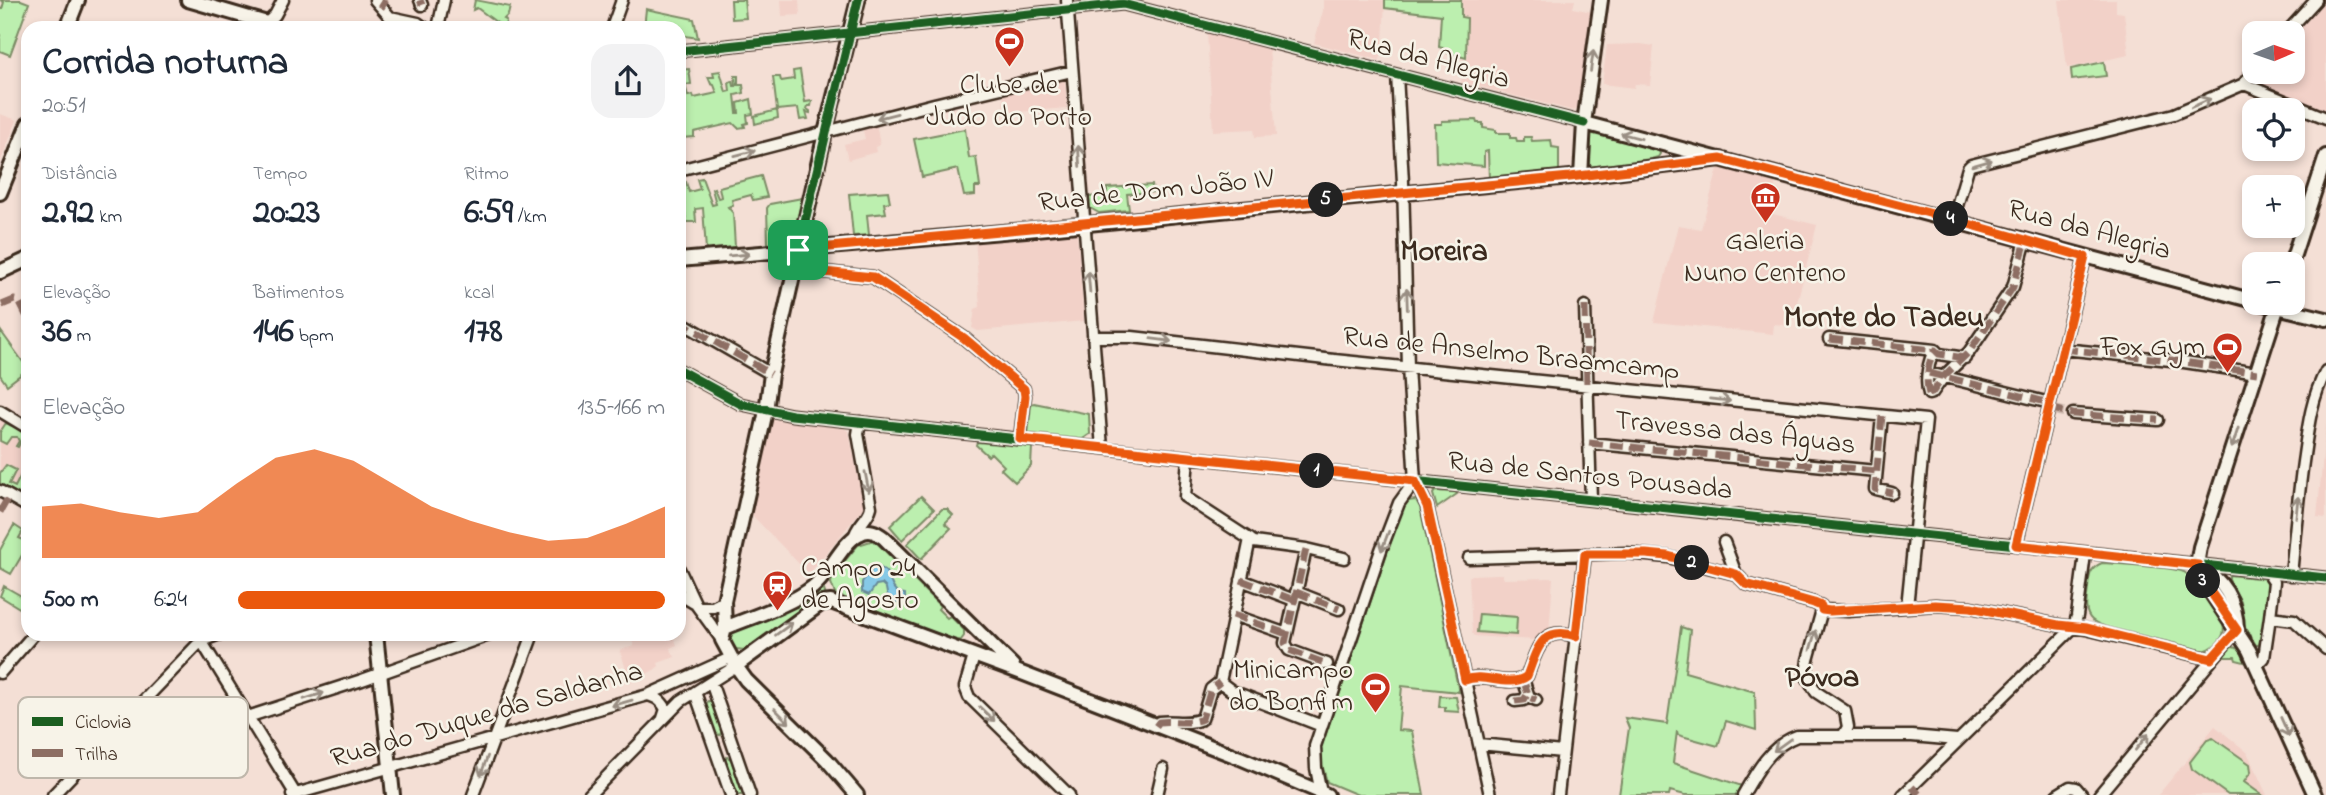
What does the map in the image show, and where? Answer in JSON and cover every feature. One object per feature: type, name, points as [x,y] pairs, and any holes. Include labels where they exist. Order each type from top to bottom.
[{"type":"main road","points":[[70,21],[78,0]]},
{"type":"main road","points":[[188,0],[256,21]]},
{"type":"main road","points":[[857,795],[827,760],[746,680],[733,662],[724,634],[724,601],[798,250],[858,0]]},
{"type":"main road","points":[[1581,176],[1584,123],[1601,0]]},
{"type":"main road","name":"Rua da Alegria","points":[[1584,123],[2242,298]]},
{"type":"main road","points":[[0,193],[21,141]]},
{"type":"main road","points":[[1666,167],[1671,159],[1667,145]]},
{"type":"main road","points":[[2295,252],[2326,156]]},
{"type":"main road","name":"Rua de Dom João IV","points":[[686,259],[1581,176],[1721,159]]},
{"type":"main road","points":[[0,272],[21,262]]},
{"type":"main road","points":[[2305,313],[2326,319]]},
{"type":"main road","points":[[2275,315],[2200,547],[2198,565],[2215,576],[2233,603],[2237,630],[2257,665],[2315,795]]},
{"type":"main road","points":[[724,634],[814,586],[854,538],[866,531],[877,533],[1018,672]]},
{"type":"main road","points":[[827,572],[827,589],[836,604]]},
{"type":"main road","points":[[733,662],[822,603],[836,604],[1018,672],[1324,794]]},
{"type":"main road","points":[[960,651],[971,640],[974,629]]},
{"type":"main road","points":[[377,641],[393,795]]},
{"type":"street","points":[[272,21],[283,0]]},
{"type":"street","points":[[440,21],[444,0]]},
{"type":"street","points":[[614,21],[622,0]]},
{"type":"street","points":[[2297,21],[2316,0]]},
{"type":"street","points":[[381,3],[395,21]]},
{"type":"street","points":[[1067,4],[1102,447]]},
{"type":"street","name":"Rua da Alegria","points":[[686,50],[1067,4],[1123,4],[1584,123]]},
{"type":"street","points":[[686,168],[960,97],[1072,71]]},
{"type":"street","points":[[1396,75],[1404,193],[1408,367],[1415,481],[1427,506],[1490,795]]},
{"type":"street","points":[[1953,220],[1971,165],[2168,117],[2245,84],[2326,118]]},
{"type":"street","points":[[1935,350],[1929,373],[1929,394],[1944,376],[1965,358],[2012,287],[2026,240]]},
{"type":"street","points":[[2016,545],[2085,257]]},
{"type":"street","points":[[794,269],[873,277],[964,338],[1024,389],[1020,439]]},
{"type":"street","points":[[1585,306],[1591,500]]},
{"type":"street","points":[[686,325],[771,374]]},
{"type":"street","name":"Rua de Anselmo Braamcamp","points":[[1093,337],[1132,337],[1926,420],[1916,534]]},
{"type":"street","points":[[1829,339],[1935,350],[1939,354],[1965,358]]},
{"type":"street","points":[[2063,349],[2171,360],[2257,373]]},
{"type":"street","points":[[2291,575],[2297,504],[2309,418],[2319,383],[2326,370]]},
{"type":"street","points":[[1929,373],[2051,407]]},
{"type":"street","name":"Rua de Santos Pousada","points":[[686,376],[731,400],[766,411],[2326,578]]},
{"type":"street","points":[[0,411],[21,424]]},
{"type":"street","points":[[2073,414],[2158,420]]},
{"type":"street","points":[[1882,416],[1875,489],[1892,493]]},
{"type":"street","points":[[854,538],[855,529],[871,507],[858,434],[860,422]]},
{"type":"street","name":"Travessa das Águas","points":[[1589,443],[1876,471]]},
{"type":"street","points":[[1188,458],[1185,497],[1250,539],[1258,543],[1306,549],[1345,558]]},
{"type":"street","points":[[1324,794],[1315,751],[1322,726],[1386,538],[1401,500],[1415,481]]},
{"type":"street","points":[[0,491],[21,503]]},
{"type":"street","points":[[1907,607],[1916,534]]},
{"type":"street","points":[[1156,726],[1163,721],[1190,722],[1202,719],[1212,689],[1220,682],[1250,539]]},
{"type":"street","points":[[1724,542],[1736,574],[1746,584],[1821,606],[1806,675],[1816,692],[1845,711],[1848,727],[1843,736]]},
{"type":"street","points":[[1306,549],[1285,643],[1289,650],[1326,664]]},
{"type":"street","points":[[1558,795],[1585,554]]},
{"type":"street","points":[[1469,558],[1646,554],[1668,556],[1736,574]]},
{"type":"street","points":[[1903,795],[1915,790],[1957,740],[2074,626],[2085,554]]},
{"type":"street","points":[[2257,665],[2264,657],[2270,617],[2274,582],[2268,573]]},
{"type":"street","points":[[1241,580],[1339,609]]},
{"type":"street","points":[[686,584],[696,605]]},
{"type":"street","points":[[686,599],[724,634]]},
{"type":"street","points":[[696,605],[713,607],[724,601]]},
{"type":"street","points":[[1822,610],[1965,606],[2074,626],[2211,659]]},
{"type":"street","points":[[1233,615],[1287,634]]},
{"type":"street","points":[[2270,617],[2294,620],[2326,649]]},
{"type":"street","points":[[2099,795],[2237,630]]},
{"type":"street","points":[[1465,680],[1475,677],[1523,680],[1538,647],[1546,638],[1560,632],[1576,636]]},
{"type":"street","points":[[0,673],[28,641]]},
{"type":"street","points":[[144,697],[195,641]]},
{"type":"street","points":[[202,641],[236,697]]},
{"type":"street","points":[[295,795],[249,717],[473,641]]},
{"type":"street","points":[[473,795],[530,641]]},
{"type":"street","points":[[974,656],[965,687],[969,697],[1069,795]]},
{"type":"street","points":[[589,795],[681,701],[711,682],[733,662]]},
{"type":"street","name":"Rua do Duque da Saldanha","points":[[295,795],[648,695],[733,662]]},
{"type":"street","points":[[1516,701],[1532,697],[1523,680]]},
{"type":"street","points":[[711,682],[750,795]]},
{"type":"street","points":[[1220,682],[1232,691],[1322,726]]},
{"type":"street","points":[[695,692],[731,795]]},
{"type":"street","points":[[648,695],[663,703],[666,709],[663,719]]},
{"type":"street","points":[[1743,795],[1773,751],[1797,736],[1912,736],[1957,740]]},
{"type":"street","points":[[715,749],[732,743]]},
{"type":"street","points":[[1479,744],[1562,751]]},
{"type":"street","points":[[1157,795],[1163,769]]},
{"type":"street","points":[[53,795],[69,778]]},
{"type":"street","points":[[2057,795],[2070,786],[2082,795]]},
{"type":"shaded area","points":[[781,0],[799,0],[800,15],[782,16]]},
{"type":"shaded area","points":[[1323,0],[1385,0],[1383,44],[1379,60],[1314,43],[1323,11]]},
{"type":"shaded area","points":[[1461,0],[1575,0],[1573,8],[1592,12],[1579,107],[1574,111],[1461,82],[1468,53],[1467,18],[1461,17]]},
{"type":"shaded area","points":[[2059,0],[2116,0],[2116,12],[2124,13],[2129,55],[2067,68]]},
{"type":"shaded area","points":[[2326,0],[2326,114],[2305,104],[2305,98],[2293,98],[2264,84],[2305,84],[2305,24]]},
{"type":"shaded area","points":[[1207,32],[1269,48],[1276,136],[1255,137],[1254,129],[1213,131]]},
{"type":"shaded area","points":[[1607,45],[1654,46],[1650,85],[1635,84],[1634,88],[1602,84]]},
{"type":"shaded area","points":[[1062,77],[1065,81],[1067,108],[1004,113],[1003,90]]},
{"type":"shaded area","points":[[0,114],[17,120],[0,163]]},
{"type":"shaded area","points":[[876,123],[880,145],[875,147],[876,152],[848,160],[844,144],[865,139],[862,126]]},
{"type":"shaded area","points":[[1730,167],[1776,180],[1769,213],[1817,225],[1791,326],[1774,324],[1773,334],[1654,322],[1678,225],[1701,229],[1718,169]]},
{"type":"shaded area","points":[[1074,230],[1077,233],[1084,321],[978,331],[972,328],[975,309],[980,307],[975,238]]},
{"type":"shaded area","points":[[0,416],[21,428],[21,495],[0,484]]},
{"type":"shaded area","points":[[770,419],[844,428],[849,432],[864,507],[809,574],[749,512]]},
{"type":"shaded area","points":[[2326,425],[2326,518],[2317,517]]},
{"type":"shaded area","points":[[1502,574],[1504,579],[1553,578],[1549,633],[1535,640],[1474,636],[1469,577]]},
{"type":"shaded area","points":[[632,641],[675,641],[677,645],[670,648],[675,657],[658,663],[659,666],[654,670],[630,682],[620,650],[634,646]]},
{"type":"shaded area","points":[[2215,726],[2247,752],[2267,795],[2158,795]]},
{"type":"green space","points":[[0,0],[21,0],[29,3],[10,55],[0,51],[0,9],[4,2]]},
{"type":"green space","points":[[475,0],[510,7],[504,19],[506,21],[495,21],[477,8],[473,10]]},
{"type":"green space","points":[[731,0],[744,0],[746,18],[732,19]]},
{"type":"green space","points":[[1385,0],[1461,0],[1461,17],[1467,18],[1466,58],[1448,53],[1449,50],[1439,47],[1441,15],[1385,8]]},
{"type":"green space","points":[[646,9],[694,19],[698,38],[686,36],[686,21],[645,21]]},
{"type":"green space","points":[[2104,62],[2106,76],[2072,80],[2071,69]]},
{"type":"green space","points":[[686,69],[689,69],[691,84],[686,85]]},
{"type":"green space","points":[[800,70],[805,102],[812,101],[807,109],[810,113],[806,112],[808,119],[800,120],[798,108],[777,110],[773,77],[780,77],[781,81],[794,79],[793,71]]},
{"type":"green space","points":[[720,71],[726,92],[730,91],[729,82],[733,81],[736,86],[735,76],[738,76],[738,85],[743,85],[744,93],[735,95],[737,113],[738,103],[751,99],[753,114],[747,115],[748,123],[744,124],[745,127],[738,128],[733,123],[694,132],[694,137],[686,138],[686,89],[688,96],[693,95],[694,98],[717,93],[708,77],[714,77],[713,72]]},
{"type":"green space","points":[[777,110],[778,118],[755,124],[754,116]]},
{"type":"green space","points":[[1476,120],[1477,123],[1483,123],[1483,128],[1496,130],[1496,133],[1510,133],[1510,138],[1516,138],[1517,141],[1524,141],[1524,137],[1531,137],[1532,141],[1551,140],[1552,147],[1559,148],[1559,172],[1489,180],[1488,151],[1484,152],[1484,166],[1436,162],[1435,124],[1442,124],[1442,121]]},
{"type":"green space","points":[[965,129],[969,158],[976,157],[980,187],[975,187],[975,195],[964,196],[958,169],[922,177],[914,139]]},
{"type":"green space","points":[[1591,131],[1658,149],[1660,154],[1651,159],[1590,167]]},
{"type":"green space","points":[[761,176],[767,197],[753,200],[751,195],[732,200],[733,205],[728,207],[733,213],[735,247],[706,250],[703,208],[695,209],[696,222],[686,222],[686,182],[689,192],[700,189],[697,179],[702,178],[712,205],[716,204],[712,189],[714,188],[718,198],[721,197],[719,187]]},
{"type":"green space","points":[[1152,185],[1153,192],[1127,194],[1129,210],[1099,213],[1090,208],[1089,197],[1107,195],[1107,188]]},
{"type":"green space","points":[[888,191],[890,202],[884,203],[886,213],[867,215],[869,235],[853,236],[849,194]]},
{"type":"green space","points":[[802,198],[792,242],[768,244],[767,208],[770,204]]},
{"type":"green space","points":[[0,330],[21,359],[21,374],[7,385],[0,375]]},
{"type":"green space","points":[[1031,404],[1089,414],[1090,434],[1080,441],[1028,435]]},
{"type":"green space","points":[[6,423],[21,428],[21,442],[18,447],[17,437],[11,437],[6,444],[0,441],[0,432]]},
{"type":"green space","points":[[977,442],[1032,447],[1031,466],[1015,482],[1001,469],[1004,466],[991,453],[988,456],[976,445]]},
{"type":"green space","points":[[6,465],[16,470],[9,484],[15,487],[21,475],[21,495],[0,484],[0,473]]},
{"type":"green space","points":[[1435,491],[1457,494],[1437,508],[1433,494]]},
{"type":"green space","points":[[921,496],[934,509],[902,540],[890,526]]},
{"type":"green space","points":[[1416,500],[1420,507],[1459,692],[1402,686],[1398,730],[1412,731],[1424,795],[1358,795],[1327,782],[1321,761],[1321,748],[1403,506],[1407,501]]},
{"type":"green space","points":[[942,509],[947,509],[953,515],[945,523],[951,528],[921,559],[907,544]]},
{"type":"green space","points":[[14,525],[21,530],[21,557],[11,574],[0,568],[0,550]]},
{"type":"green space","points":[[874,540],[940,606],[938,609],[947,618],[950,616],[964,630],[961,640],[952,641],[835,594],[831,583],[833,575],[858,545]]},
{"type":"green space","points":[[2102,563],[2158,567],[2184,572],[2217,613],[2224,630],[2221,639],[2214,646],[2201,651],[2126,633],[2092,620],[2086,600],[2089,579],[2091,572]]},
{"type":"green space","points":[[2229,575],[2267,579],[2269,582],[2259,645],[2256,645],[2244,626],[2241,602]]},
{"type":"green space","points":[[822,584],[826,596],[745,650],[736,649],[732,644],[730,638],[734,631]]},
{"type":"green space","points":[[4,586],[21,596],[21,609],[0,596]]},
{"type":"green space","points":[[1479,614],[1517,617],[1516,635],[1477,632]]},
{"type":"green space","points":[[1681,627],[1690,630],[1685,672],[1755,692],[1756,730],[1726,721],[1718,746],[1678,735],[1677,731],[1673,763],[1742,786],[1737,795],[1685,795],[1670,791],[1669,795],[1619,795],[1629,728],[1625,718],[1667,724]]},
{"type":"green space","points":[[2232,647],[2244,655],[2248,663],[2236,660],[2235,657],[2222,657],[2228,648]]},
{"type":"green space","points":[[1440,696],[1456,697],[1459,712],[1445,711],[1445,707],[1439,707]]},
{"type":"green space","points":[[708,701],[713,702],[722,731],[720,735],[715,734],[706,705]]},
{"type":"green space","points":[[2213,738],[2250,764],[2251,772],[2244,782],[2262,795],[2228,795],[2192,769],[2190,762],[2207,740]]},
{"type":"green space","points":[[727,757],[731,759],[743,795],[736,795],[724,761]]},
{"type":"water","points":[[874,567],[885,571],[894,589],[905,594],[905,600],[894,604],[888,599],[886,588],[882,584],[876,585],[869,595],[862,592],[862,582]]},
{"type":"tunnel","points":[[2054,410],[2073,414]]},
{"type":"marked path","points":[[381,8],[386,0]]},
{"type":"marked path","points":[[420,0],[422,5]]},
{"type":"marked path","points":[[1929,394],[1969,352],[2013,287],[2026,240]]},
{"type":"marked path","points":[[794,269],[873,277],[964,338],[1024,389],[1020,439]]},
{"type":"marked path","points":[[2,305],[14,300],[21,305]]},
{"type":"marked path","points":[[1585,306],[1587,386]]},
{"type":"marked path","points":[[686,325],[771,374]]},
{"type":"marked path","points":[[1829,339],[1935,350],[1939,354],[1965,358]]},
{"type":"marked path","points":[[2063,349],[2171,360],[2257,373]]},
{"type":"marked path","points":[[1929,394],[1928,371],[1935,350]]},
{"type":"marked path","points":[[1929,373],[2050,403]]},
{"type":"marked path","points":[[2049,408],[2073,414],[2158,420]]},
{"type":"marked path","points":[[1882,416],[1875,489],[1892,493]]},
{"type":"marked path","points":[[1589,443],[1876,471]]},
{"type":"marked path","points":[[0,512],[9,496]]},
{"type":"marked path","points":[[1306,549],[1285,643],[1289,650],[1327,664]]},
{"type":"marked path","points":[[1241,580],[1294,600]]},
{"type":"marked path","points":[[1296,592],[1339,609]]},
{"type":"marked path","points":[[1233,615],[1287,634]]},
{"type":"marked path","points":[[1465,680],[1520,680],[1527,676],[1538,649],[1548,637],[1564,633],[1575,636]]},
{"type":"marked path","points":[[1523,679],[1529,697],[1536,700]]},
{"type":"marked path","points":[[1156,726],[1159,722],[1191,722],[1202,719],[1211,689],[1220,682]]},
{"type":"marked path","points":[[1515,701],[1524,700],[1527,695]]},
{"type":"marked path","points":[[1912,787],[1919,794]]},
{"type":"cycle path","points":[[798,250],[858,0]]},
{"type":"cycle path","points":[[686,50],[1123,4],[1584,123]]},
{"type":"cycle path","points":[[686,374],[741,404],[792,415],[2326,578]]},
{"type":"place","name":"Clube de Judo do Porto","points":[[1009,69]]},
{"type":"place","name":"Galeria Nuno Centeno","points":[[1765,225]]},
{"type":"place","name":"Fox Gym","points":[[2228,375]]},
{"type":"place","name":"Campo 24 de Agosto","points":[[778,612]]},
{"type":"place","name":"Minicampo do Bonfim","points":[[1376,714]]},
{"type":"district","name":"Moreira","points":[[1444,253]]},
{"type":"district","name":"Monte do Tadeu","points":[[1884,319]]},
{"type":"district","name":"Póvoa","points":[[1822,679]]},
{"type":"route","points":[[1721,159],[1944,217],[2085,257],[2016,545],[2198,565],[2201,578],[2237,630],[2211,659],[2086,628],[1971,607],[1935,605],[1848,611],[1822,610],[1821,606],[1814,603],[1746,584],[1736,574],[1668,556],[1585,554],[1576,636],[1560,632],[1546,638],[1538,647],[1523,680],[1475,677],[1465,680],[1427,506],[1415,481],[1020,439],[1024,389],[964,338],[873,277],[794,269],[798,250],[1570,177],[1721,159]]}]
